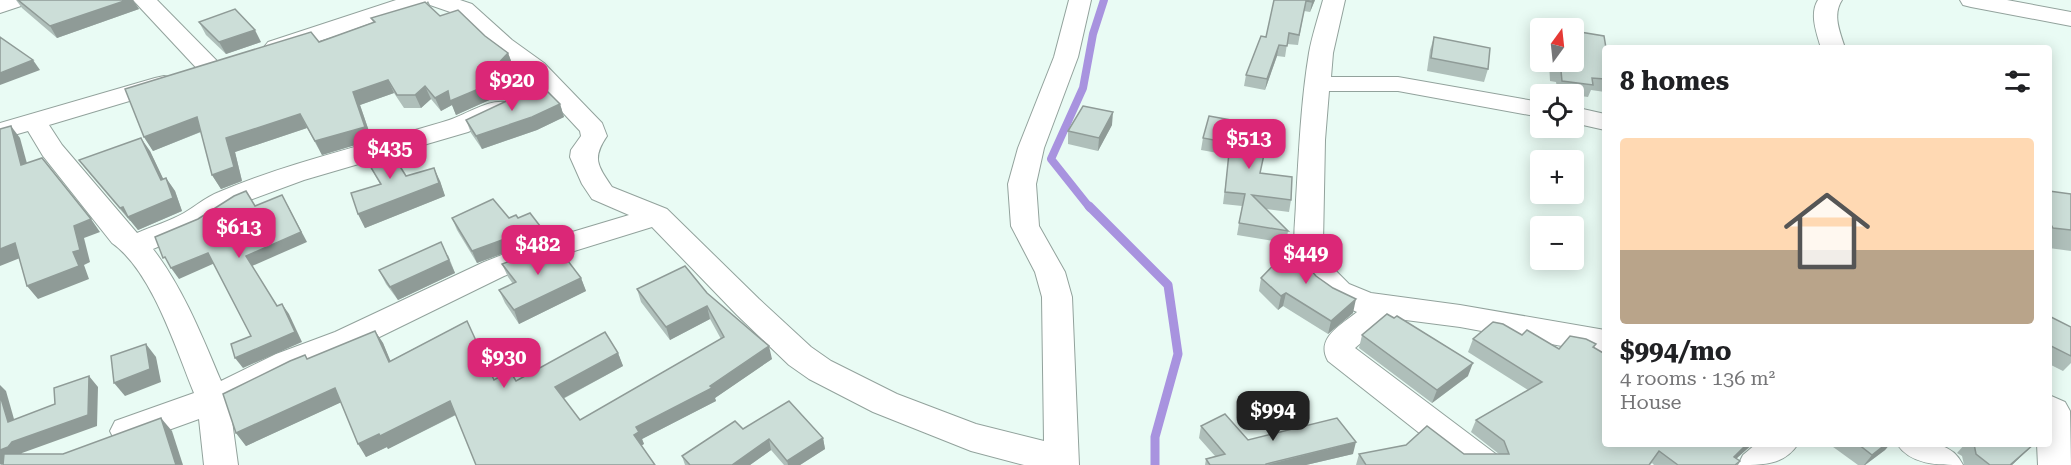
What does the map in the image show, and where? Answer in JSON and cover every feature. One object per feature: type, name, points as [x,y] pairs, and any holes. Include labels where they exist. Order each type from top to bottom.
[{"type":"street","points":[[0,6],[16,0]]},
{"type":"street","points":[[144,0],[195,50],[232,62]]},
{"type":"street","points":[[0,131],[232,62],[369,18],[417,0]]},
{"type":"street","points":[[438,0],[464,9],[478,9],[504,45],[535,68],[593,129],[594,136],[584,150],[583,157],[602,193],[657,216],[800,356],[820,370],[885,403],[971,437],[1063,461],[1057,297],[1050,273],[1025,226],[1022,184],[1031,148],[1066,57],[1080,0]]},
{"type":"street","points":[[1334,0],[1326,24],[1317,84],[1308,214],[1309,243],[1313,264],[1338,292],[1367,304],[1460,316],[1602,341]]},
{"type":"street","points":[[1832,0],[1826,5],[1826,21],[1832,45]]},
{"type":"street","points":[[1971,0],[2071,19]]},
{"type":"street","points":[[1317,84],[1398,84],[1530,107]]},
{"type":"street","points":[[135,245],[194,220],[214,205],[229,198],[294,174],[459,126],[550,85]]},
{"type":"street","points":[[1584,117],[1602,121]]},
{"type":"street","points":[[35,122],[52,150],[122,236],[135,245],[153,269],[183,328],[213,400],[220,465]]},
{"type":"street","points":[[101,440],[213,400],[288,363],[346,340],[494,269],[532,254],[657,216]]},
{"type":"street","points":[[1383,307],[1340,343],[1339,353],[1485,465]]},
{"type":"street","points":[[2055,465],[2058,412]]},
{"type":"street","points":[[1755,465],[1777,447]]},
{"type":"street","points":[[1919,447],[1946,465]]},
{"type":"building","points":[[18,0],[127,0],[50,26]]},
{"type":"building","points":[[1274,0],[1313,0],[1312,2],[1306,1],[1299,35],[1289,33],[1287,46],[1279,45],[1267,79],[1246,75],[1261,36],[1266,37]]},
{"type":"building","points":[[425,2],[440,16],[458,10],[485,36],[508,53],[494,68],[500,80],[450,101],[448,91],[435,98],[425,86],[415,95],[397,95],[388,80],[353,92],[365,127],[315,141],[300,114],[226,138],[234,167],[212,175],[197,117],[144,137],[125,89],[311,32],[319,42],[375,22],[371,18]]},
{"type":"building","points":[[235,9],[255,30],[219,42],[199,22]]},
{"type":"building","points":[[1584,33],[1604,36],[1606,45],[1602,45],[1602,79],[1592,78],[1593,85],[1562,81],[1561,72],[1584,72]]},
{"type":"building","points":[[0,37],[33,60],[0,73]]},
{"type":"building","points":[[1434,37],[1490,48],[1488,69],[1431,58]]},
{"type":"building","points":[[545,89],[560,104],[532,117],[476,136],[466,120],[513,98],[514,101]]},
{"type":"building","points":[[1083,106],[1113,112],[1099,138],[1068,131]]},
{"type":"building","points":[[1209,116],[1265,126],[1263,135],[1268,136],[1260,173],[1292,177],[1291,200],[1252,195],[1288,231],[1239,223],[1245,194],[1225,192],[1230,143],[1203,138]]},
{"type":"building","points":[[11,126],[21,165],[42,158],[91,219],[74,226],[80,250],[73,252],[79,266],[27,286],[15,243],[0,249],[0,129]]},
{"type":"building","points":[[141,138],[161,180],[166,178],[173,198],[128,217],[123,207],[120,208],[79,160]]},
{"type":"building","points":[[386,144],[406,176],[434,168],[439,183],[358,214],[351,193],[381,184],[361,151]]},
{"type":"building","points":[[246,191],[255,206],[282,195],[301,232],[246,256],[277,306],[282,304],[295,332],[235,358],[231,344],[251,336],[208,253],[171,268],[165,257],[163,258],[155,237],[198,219]]},
{"type":"building","points":[[2052,191],[2071,194],[2071,230],[2053,228]]},
{"type":"building","points":[[493,199],[509,218],[516,215],[518,218],[530,213],[540,226],[472,251],[452,218]]},
{"type":"building","points":[[441,242],[449,260],[390,287],[379,270]]},
{"type":"building","points":[[1296,242],[1303,261],[1316,276],[1333,288],[1356,299],[1331,321],[1286,293],[1281,296],[1261,278]]},
{"type":"building","points":[[555,244],[581,278],[514,310],[499,290],[516,282],[502,264]]},
{"type":"building","points":[[685,266],[707,293],[769,346],[710,386],[712,388],[636,427],[639,432],[634,435],[655,465],[476,465],[450,401],[380,436],[379,434],[358,444],[335,388],[236,433],[223,394],[290,361],[305,355],[307,359],[375,331],[389,362],[467,321],[494,380],[510,371],[516,381],[605,332],[618,353],[555,387],[580,420],[724,337],[707,306],[666,327],[637,289]]},
{"type":"building","points":[[1387,314],[1394,318],[1397,316],[1473,363],[1437,390],[1362,335]]},
{"type":"building","points":[[2052,318],[2071,327],[2071,356],[2052,346]]},
{"type":"building","points":[[1493,322],[1503,324],[1522,335],[1527,330],[1559,349],[1570,336],[1586,339],[1596,344],[1593,347],[1602,352],[1602,447],[1744,447],[1734,457],[1740,461],[1735,465],[1678,465],[1659,451],[1649,465],[1366,465],[1359,454],[1406,445],[1427,426],[1464,454],[1509,454],[1504,441],[1476,420],[1542,382],[1473,339]]},
{"type":"building","points":[[146,344],[150,369],[114,383],[111,356]]},
{"type":"building","points":[[89,376],[88,415],[12,442],[8,447],[0,450],[0,395],[8,422],[55,404],[54,388]]},
{"type":"building","points":[[789,401],[823,438],[787,461],[769,439],[732,465],[690,465],[682,456],[735,421],[743,429]]},
{"type":"building","points":[[1225,414],[1248,440],[1337,418],[1356,442],[1266,465],[1210,465],[1206,459],[1225,454],[1201,426]]},
{"type":"building","points":[[161,418],[176,465],[3,465],[4,454],[63,454]]},
{"type":"building","points":[[1862,447],[1882,447],[1872,455]]},
{"type":"building","points":[[1975,447],[2031,447],[2010,465],[1990,465],[1976,454]]},
{"type":"waterway","points":[[1090,208],[1051,159],[1083,88],[1093,34],[1104,0]]},
{"type":"waterway","points":[[1089,206],[1168,285],[1178,354],[1155,437],[1155,465]]}]
